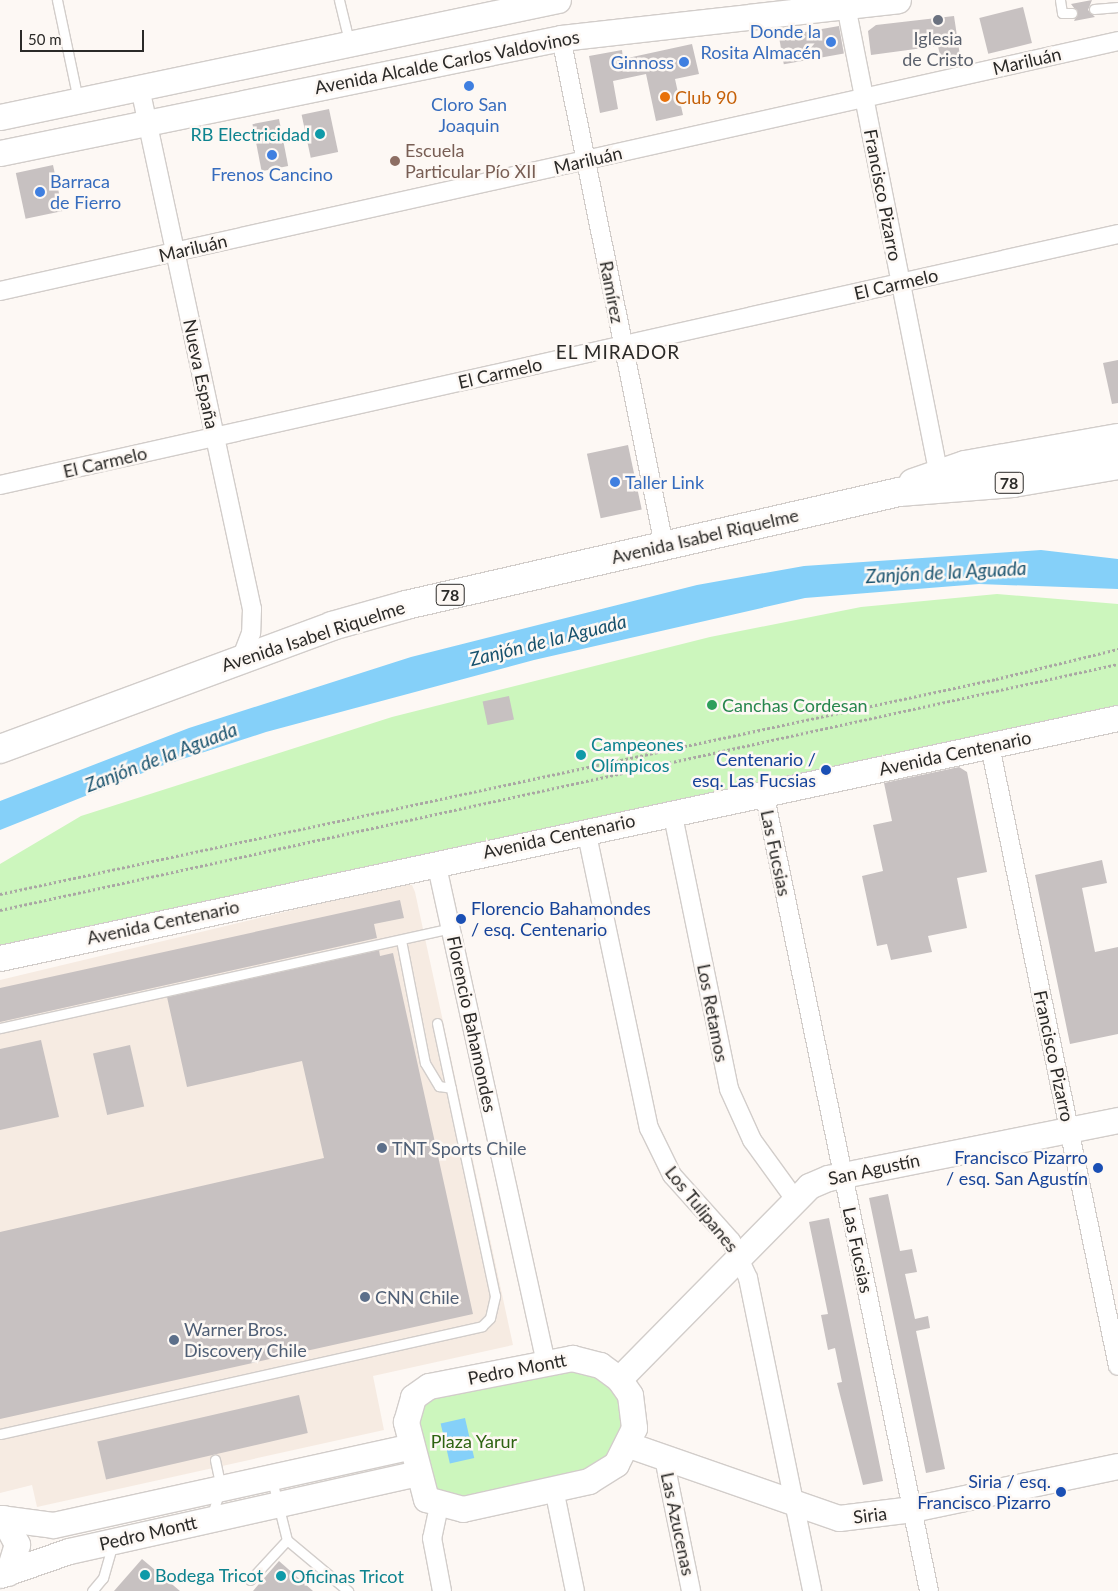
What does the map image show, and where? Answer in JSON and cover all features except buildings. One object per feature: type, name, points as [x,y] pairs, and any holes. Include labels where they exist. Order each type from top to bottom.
[{"type":"highway","name":"Avenida Isabel Riquelme","points":[[899,492],[938,472],[1118,438]]},
{"type":"highway","name":"Avenida Isabel Riquelme","points":[[0,749],[240,659],[374,613],[899,492],[1013,483],[1118,465]]},
{"type":"street","name":"Avenida Alcalde Carlos Valdovinos","points":[[10,114],[495,15],[558,0]]},
{"type":"street","points":[[558,0],[562,38]]},
{"type":"street","name":"Avenida Alcalde Carlos Valdovinos","points":[[0,153],[700,10],[898,0]]},
{"type":"street","name":"Francisco Pizarro","points":[[845,3],[938,472]]},
{"type":"street","points":[[495,15],[501,50]]},
{"type":"street","name":"Ramírez","points":[[562,38],[664,545]]},
{"type":"street","name":"Mariluán","points":[[0,291],[1118,41]]},
{"type":"street","points":[[350,45],[357,80]]},
{"type":"street","name":"Nueva España","points":[[140,88],[252,609],[251,633],[240,659]]},
{"type":"street","points":[[76,101],[98,133]]},
{"type":"street","points":[[66,139],[76,101]]},
{"type":"street","points":[[10,114],[14,130],[28,147]]},
{"type":"street","name":"El Carmelo","points":[[0,485],[1118,234]]},
{"type":"street","name":"Avenida Centenario","points":[[0,958],[672,811],[1118,718]]},
{"type":"street","name":"Francisco Pizarro","points":[[990,746],[1118,1366]]},
{"type":"street","name":"Las Fucsias","points":[[764,792],[928,1591]]},
{"type":"street","name":"Los Retamos","points":[[672,811],[729,1089],[752,1140],[794,1198]]},
{"type":"street","name":"Los Tulipanes","points":[[586,830],[649,1128],[672,1175],[739,1254],[748,1278],[812,1591]]},
{"type":"street","name":"Florencio Bahamondes","points":[[436,862],[546,1363]]},
{"type":"street","name":"San Agustín","points":[[619,1379],[794,1198],[817,1182],[843,1175],[1118,1120]]},
{"type":"street","name":"Pedro Montt","points":[[439,1506],[423,1494],[416,1473],[405,1413],[420,1390],[546,1363],[586,1360],[619,1379]]},
{"type":"street","points":[[442,1591],[432,1538],[439,1506],[463,1509],[554,1489],[604,1472],[629,1445],[634,1412],[619,1379]]},
{"type":"street","name":"Siria","points":[[629,1445],[839,1518],[912,1509],[1118,1466]]},
{"type":"street","name":"Pedro Montt","points":[[1,1518],[45,1526],[411,1446]]},
{"type":"street","name":"Las Azucenas","points":[[664,1458],[691,1591]]},
{"type":"street","name":"Pedro Montt","points":[[4,1574],[48,1556],[416,1473]]},
{"type":"street","points":[[554,1489],[575,1591]]},
{"type":"street","points":[[1,1518],[17,1544],[4,1574]]},
{"type":"lane","points":[[57,0],[76,101]]},
{"type":"lane","points":[[339,0],[350,45]]},
{"type":"lane","points":[[1060,0],[1062,13],[1072,13]]},
{"type":"lane","points":[[1094,9],[1118,6]]},
{"type":"lane","points":[[0,1028],[451,928]]},
{"type":"lane","points":[[401,940],[425,1063],[439,1086],[451,1088]]},
{"type":"lane","points":[[0,1434],[482,1326],[490,1318],[495,1296],[437,1023]]},
{"type":"lane","points":[[207,1520],[216,1507],[221,1488],[215,1460]]},
{"type":"lane","points":[[271,1477],[287,1540],[348,1591]]},
{"type":"lane","points":[[92,1591],[103,1578],[114,1540]]},
{"type":"lane","points":[[250,1580],[287,1540]]},
{"type":"path","points":[[0,894],[996,679],[1118,649]]},
{"type":"path","points":[[0,910],[1118,664]]},
{"type":"shaded area","points":[[401,884],[412,885],[415,892],[513,1345],[373,1376],[384,1430],[37,1507],[32,1485],[0,1493],[0,980]]},
{"type":"green space","points":[[997,594],[1118,604],[1118,707],[0,946],[0,864],[81,816],[392,717],[710,637],[861,607]]},
{"type":"green space","name":"Plaza Yarur","points":[[576,1366],[616,1388],[626,1415],[619,1447],[589,1471],[463,1500],[431,1494],[414,1414],[422,1401],[437,1393]]},
{"type":"water","name":"Zanjón de la Aguada","points":[[1041,550],[1118,559],[1118,589],[979,584],[805,598],[534,660],[266,732],[158,767],[0,830],[0,801],[189,728],[411,657],[697,585],[804,566]]},
{"type":"water","points":[[465,1418],[474,1458],[450,1464],[441,1424]]},
{"type":"place","name":"Iglesia de Cristo","points":[[938,20]]},
{"type":"place","name":"Donde la Rosita Almacén","points":[[831,42]]},
{"type":"place","name":"Ginnoss","points":[[684,62]]},
{"type":"place","name":"Cloro San Joaquin","points":[[469,86]]},
{"type":"place","name":"Club 90","points":[[665,97]]},
{"type":"place","name":"RB Electricidad","points":[[320,134]]},
{"type":"place","name":"Frenos Cancino","points":[[272,155]]},
{"type":"place","name":"Escuela Particular Pío XII","points":[[395,161]]},
{"type":"place","name":"Barraca de Fierro","points":[[40,192]]},
{"type":"place","name":"Taller Link","points":[[615,482]]},
{"type":"place","name":"Canchas Cordesan","points":[[712,705]]},
{"type":"place","name":"Campeones Olímpicos","points":[[581,755]]},
{"type":"place","name":"Centenario / esq. Las Fucsias","points":[[826,770]]},
{"type":"place","name":"Florencio Bahamondes / esq. Centenario","points":[[461,919]]},
{"type":"place","name":"TNT Sports Chile","points":[[382,1148]]},
{"type":"place","name":"Francisco Pizarro / esq. San Agustín","points":[[1098,1168]]},
{"type":"place","name":"CNN Chile","points":[[365,1297]]},
{"type":"place","name":"Warner Bros. Discovery Chile","points":[[174,1340]]},
{"type":"place","name":"Siria / esq. Francisco Pizarro","points":[[1061,1492]]},
{"type":"place","name":"Bodega Tricot","points":[[145,1575]]},
{"type":"place","name":"Oficinas Tricot","points":[[281,1576]]},
{"type":"district","name":"EL MIRADOR","points":[[618,352]]}]
